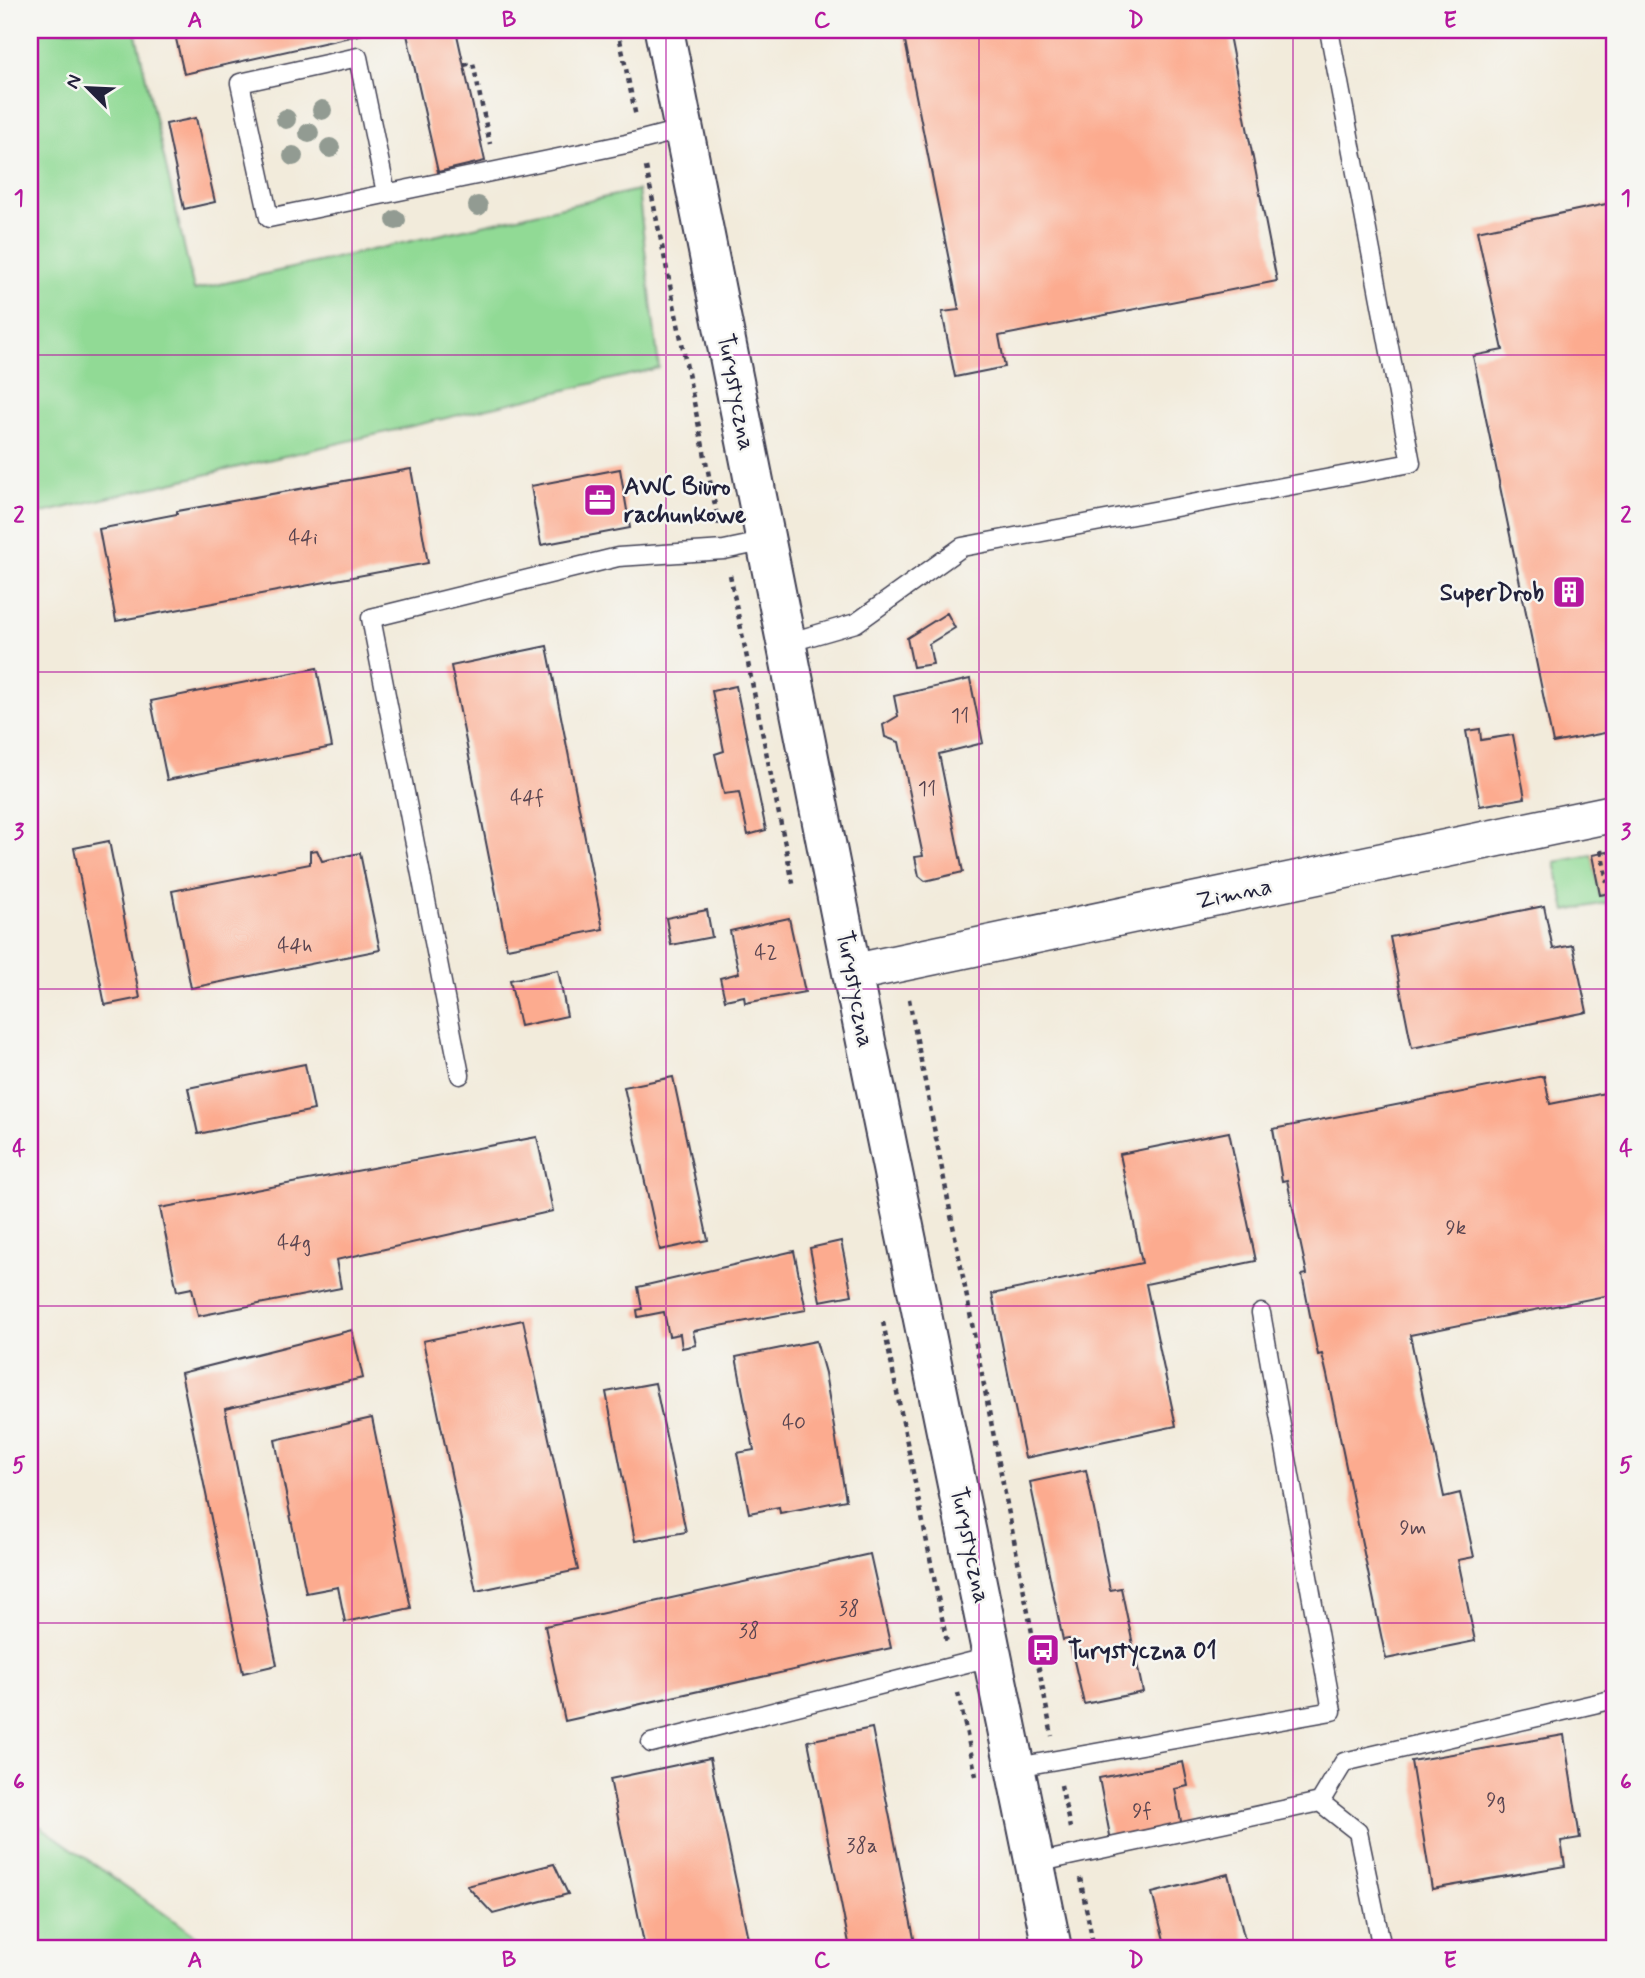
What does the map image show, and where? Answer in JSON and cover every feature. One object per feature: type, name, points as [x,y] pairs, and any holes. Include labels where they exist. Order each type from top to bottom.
[{"type":"main road","name":"Turystyczna","points":[[664,30],[852,973],[1052,1948]]},
{"type":"street","name":"Zimna","points":[[852,973],[1611,829]]},
{"type":"lane","points":[[787,643],[856,622],[962,547],[1411,463],[1329,30]]},
{"type":"lane","points":[[387,193],[358,57],[240,83],[269,218],[387,193],[684,129]]},
{"type":"lane","points":[[460,1075],[371,618],[618,556],[724,550],[767,541]]},
{"type":"lane","points":[[1017,1767],[1332,1711],[1261,1313]]},
{"type":"lane","points":[[651,1743],[994,1656]]},
{"type":"lane","points":[[1036,1863],[1320,1802],[1344,1762],[1615,1699]]},
{"type":"lane","points":[[1320,1802],[1358,1832],[1382,1948]]},
{"type":"path","points":[[464,65],[473,62],[490,145],[502,142]]},
{"type":"path","points":[[1608,881],[1600,846],[1611,829]]},
{"type":"path","points":[[908,994],[1094,1948]]},
{"type":"green space","points":[[30,30],[135,30],[194,290],[638,190],[659,368],[30,516]]},
{"type":"green space","points":[[1592,855],[1600,895],[1615,892],[1615,901],[1566,911],[1555,862]]},
{"type":"green space","points":[[30,1819],[203,1941],[209,1948],[30,1948]]},
{"type":"building","points":[[174,30],[376,30],[377,31],[184,74]]},
{"type":"building","points":[[406,30],[456,30],[485,161],[438,172]]},
{"type":"building","points":[[1228,30],[1277,281],[999,336],[1005,367],[955,377],[942,312],[959,310],[903,31]]},
{"type":"building","points":[[196,118],[215,202],[184,209],[166,124]]},
{"type":"building","name":"SuperDrob","points":[[1611,203],[1615,222],[1615,436],[1612,437],[1615,453],[1615,731],[1553,743],[1473,356],[1503,350],[1477,231]]},
{"type":"building","points":[[411,469],[428,563],[116,621],[99,529],[177,514],[177,511]]},
{"type":"building","points":[[620,469],[630,528],[541,545],[531,486]]},
{"type":"building","points":[[947,613],[955,628],[929,644],[933,664],[913,667],[907,638]]},
{"type":"building","points":[[547,646],[603,929],[507,948],[451,666]]},
{"type":"building","points":[[317,668],[332,747],[167,780],[151,701]]},
{"type":"building","points":[[970,679],[983,743],[939,754],[963,872],[925,881],[919,876],[915,857],[923,856],[899,742],[885,737],[883,725],[898,716],[894,696]]},
{"type":"building","points":[[736,686],[766,830],[748,835],[739,792],[724,794],[715,754],[724,751],[712,691]]},
{"type":"building","points":[[1480,729],[1481,740],[1513,735],[1525,798],[1480,806],[1466,731]]},
{"type":"building","points":[[109,841],[140,998],[105,1005],[74,848]]},
{"type":"building","points":[[317,850],[322,861],[360,853],[380,950],[191,988],[172,891],[310,864],[310,851]]},
{"type":"building","points":[[1613,851],[1615,892],[1600,895],[1592,855]]},
{"type":"building","points":[[1544,906],[1553,949],[1573,945],[1587,1012],[1412,1048],[1390,937]]},
{"type":"building","points":[[707,910],[712,937],[671,945],[666,918]]},
{"type":"building","points":[[789,918],[805,992],[745,1003],[744,996],[725,1000],[720,978],[739,973],[730,931]]},
{"type":"building","points":[[558,970],[567,1016],[520,1026],[510,980]]},
{"type":"building","points":[[305,1064],[314,1110],[198,1134],[188,1088]]},
{"type":"building","points":[[1544,1076],[1550,1104],[1615,1091],[1615,1294],[1410,1335],[1444,1497],[1460,1493],[1474,1557],[1458,1560],[1475,1641],[1386,1659],[1327,1375],[1322,1354],[1318,1355],[1302,1275],[1307,1274],[1287,1180],[1282,1181],[1273,1129]]},
{"type":"building","points":[[673,1077],[708,1240],[660,1250],[624,1087]]},
{"type":"building","points":[[1229,1132],[1256,1261],[1146,1284],[1176,1426],[1025,1458],[992,1294],[1142,1263],[1120,1154]]},
{"type":"building","points":[[537,1137],[553,1211],[336,1260],[341,1288],[198,1316],[192,1288],[177,1291],[160,1208]]},
{"type":"building","points":[[841,1241],[852,1295],[820,1301],[810,1248]]},
{"type":"building","points":[[794,1251],[806,1310],[693,1331],[696,1345],[682,1348],[680,1334],[669,1336],[664,1312],[638,1317],[637,1310],[642,1309],[638,1287]]},
{"type":"building","points":[[523,1320],[578,1570],[476,1591],[423,1341]]},
{"type":"building","points":[[352,1330],[363,1378],[225,1409],[277,1665],[243,1673],[181,1373]]},
{"type":"building","points":[[816,1341],[825,1373],[846,1500],[780,1513],[779,1507],[749,1513],[737,1453],[754,1450],[736,1357]]},
{"type":"building","points":[[655,1383],[686,1532],[635,1541],[606,1392]]},
{"type":"building","points":[[372,1418],[411,1608],[345,1622],[338,1587],[306,1593],[275,1440]]},
{"type":"building","points":[[1086,1470],[1110,1590],[1121,1588],[1143,1692],[1084,1704],[1069,1639],[1063,1640],[1030,1482]]},
{"type":"building","points":[[870,1554],[891,1648],[565,1721],[545,1626]]},
{"type":"building","points":[[872,1728],[916,1948],[850,1948],[808,1741]]},
{"type":"building","points":[[1564,1735],[1580,1838],[1561,1841],[1565,1866],[1432,1889],[1411,1761]]},
{"type":"building","points":[[710,1758],[750,1948],[645,1948],[610,1779]]},
{"type":"building","points":[[1183,1762],[1188,1786],[1175,1789],[1183,1832],[1112,1846],[1099,1778]]},
{"type":"building","points":[[554,1864],[568,1894],[493,1914],[467,1886]]},
{"type":"building","points":[[1228,1874],[1247,1948],[1166,1948],[1152,1893]]},
{"type":"place","name":"AWC Biuro rachunkowe","points":[[600,500]]},
{"type":"place","name":"SuperDrob","points":[[1569,592]]},
{"type":"place","name":"Turystyczna 01","points":[[1043,1650]]}]
